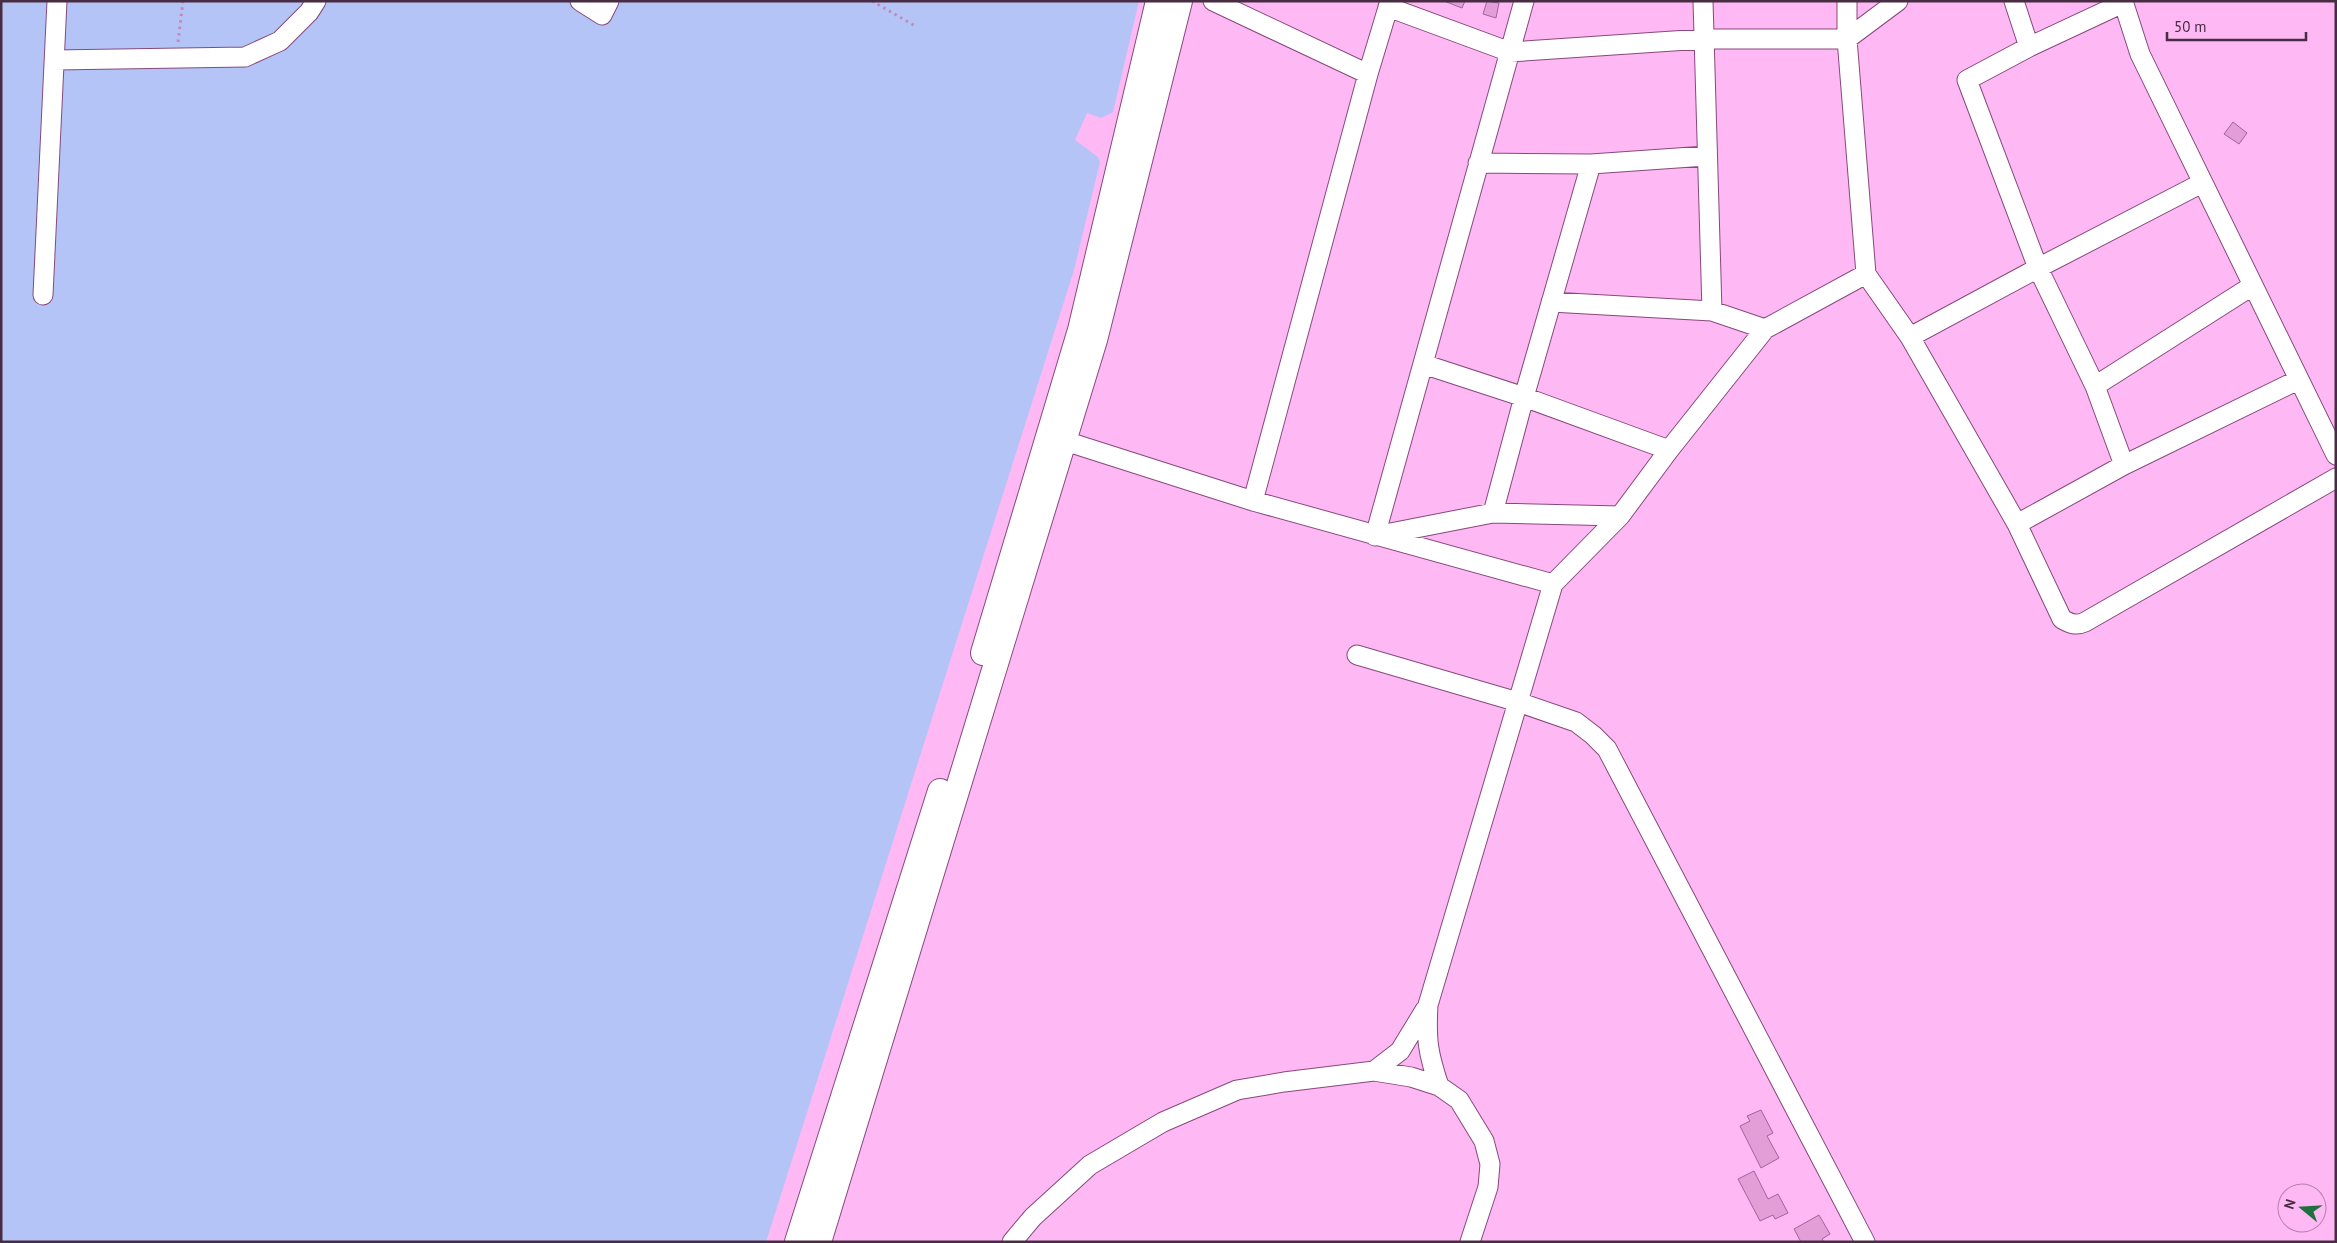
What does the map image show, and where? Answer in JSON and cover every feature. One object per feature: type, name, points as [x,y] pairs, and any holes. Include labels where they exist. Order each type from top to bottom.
[{"type":"main road","points":[[797,1242],[954,749],[1080,330],[1158,1]]},
{"type":"main road","points":[[819,1242],[1065,442],[1121,244],[1180,1]]},
{"type":"street","points":[[43,295],[57,1]]},
{"type":"street","points":[[54,60],[246,57],[280,41],[309,12],[316,1]]},
{"type":"street","points":[[580,1],[602,15],[609,1]]},
{"type":"street","points":[[1213,1],[1368,74]]},
{"type":"street","points":[[1375,536],[1524,1]]},
{"type":"street","points":[[1703,1],[1712,311]]},
{"type":"street","points":[[1847,1],[1848,39],[1866,274],[1910,337],[2017,524],[2062,620],[2078,625],[2336,478]]},
{"type":"street","points":[[1254,501],[1368,74],[1389,4],[1510,52],[1703,39],[1848,39],[1898,1]]},
{"type":"street","points":[[2014,1],[2029,47]]},
{"type":"street","points":[[2124,465],[2095,386],[2038,268],[1967,80],[2029,47],[2123,2],[2140,54],[2336,455]]},
{"type":"street","points":[[1478,164],[1591,164],[1706,156]]},
{"type":"street","points":[[1493,513],[1524,397],[1591,164]]},
{"type":"street","points":[[1910,337],[2202,183]]},
{"type":"street","points":[[1374,1071],[1400,1051],[1412,1035],[1428,1005],[1552,584],[1620,516],[1669,450],[1765,329],[1866,274]]},
{"type":"street","points":[[2095,386],[2252,286]]},
{"type":"street","points":[[1551,302],[1712,311],[1765,329]]},
{"type":"street","points":[[1423,364],[1524,397],[1669,450]]},
{"type":"street","points":[[2017,524],[2124,465],[2298,380]]},
{"type":"street","points":[[1065,442],[1254,501],[1552,584]]},
{"type":"street","points":[[1375,536],[1493,513],[1620,516]]},
{"type":"street","points":[[1357,655],[1518,702],[1576,722],[1607,749],[1864,1242]]},
{"type":"street","points":[[1428,1005],[1426,1037],[1430,1060],[1439,1086]]},
{"type":"street","points":[[1012,1242],[1033,1217],[1090,1165],[1163,1122],[1238,1090],[1292,1080],[1374,1071],[1412,1077],[1439,1086],[1459,1100],[1484,1141],[1490,1164],[1488,1187],[1470,1242]]},
{"type":"path","points":[[176,57],[183,1]]},
{"type":"path","points":[[872,1],[916,27]]},
{"type":"shaded area","points":[[1,1],[1139,1],[1113,112],[1101,118],[1087,113],[1075,140],[1098,157],[1100,162],[1074,270],[766,1242],[1,1242]]},
{"type":"building","points":[[1444,1],[1465,1],[1462,8]]},
{"type":"building","points":[[1487,1],[1499,3],[1496,18],[1483,14]]},
{"type":"building","points":[[2233,122],[2247,133],[2239,144],[2224,134]]},
{"type":"building","points":[[1761,1110],[1773,1133],[1767,1136],[1779,1158],[1761,1168],[1740,1126],[1750,1121],[1747,1116]]},
{"type":"building","points":[[1754,1171],[1768,1199],[1778,1194],[1788,1213],[1775,1219],[1773,1215],[1760,1221],[1738,1179]]},
{"type":"building","points":[[1819,1215],[1830,1234],[1822,1239],[1824,1242],[1801,1242],[1794,1229]]}]
